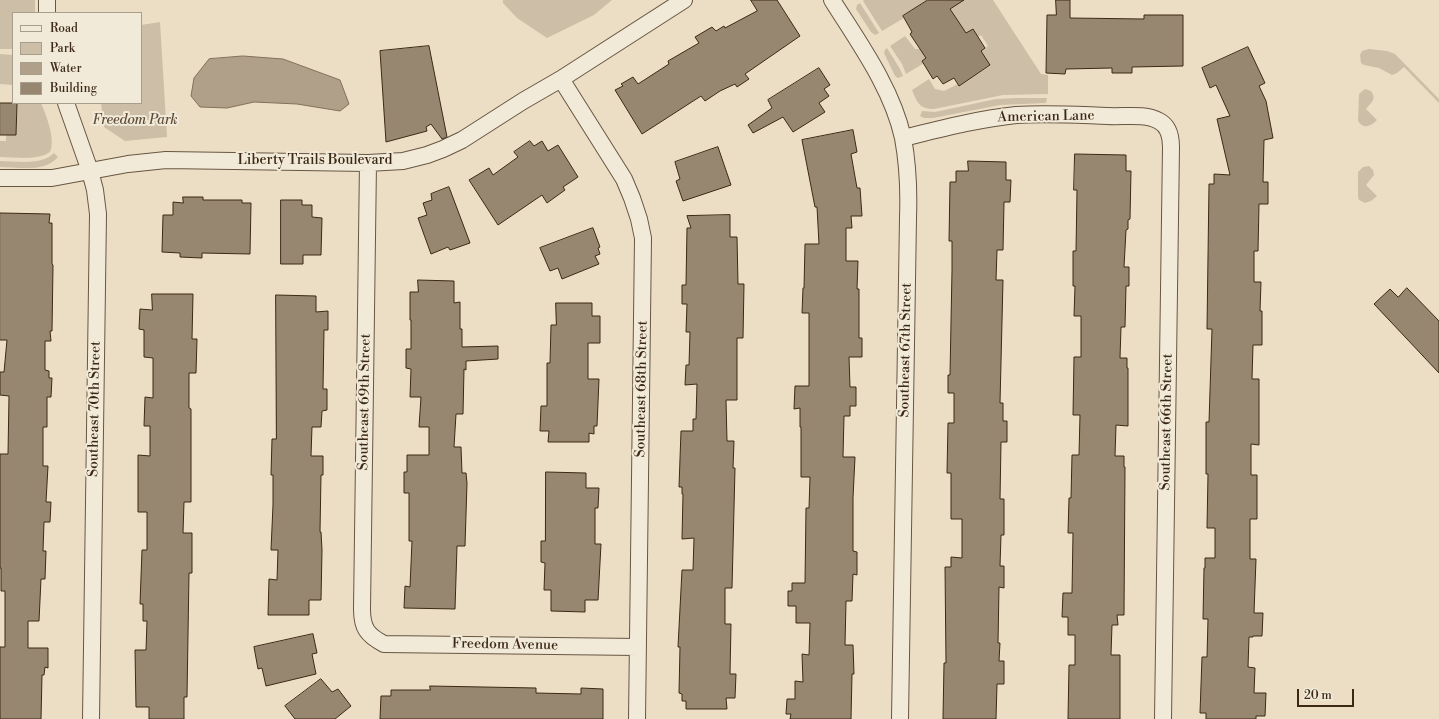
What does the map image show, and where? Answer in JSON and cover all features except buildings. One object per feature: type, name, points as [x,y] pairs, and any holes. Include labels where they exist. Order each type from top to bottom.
[{"type":"street","points":[[47,0],[47,12]]},
{"type":"street","name":"Liberty Trails Boulevard","points":[[0,178],[52,178],[128,164],[166,160],[368,163],[403,161],[427,155],[462,140],[523,101],[561,79],[684,0]]},
{"type":"street","name":"Southeast 67th Street","points":[[832,0],[873,67],[889,98],[903,138],[907,164],[909,198],[900,719]]},
{"type":"street","name":"Southeast 68th Street","points":[[561,79],[624,179],[639,219],[643,238],[637,719]]},
{"type":"street","name":"Southeast 70th Street","points":[[66,104],[90,171],[95,190],[98,214],[91,719]]},
{"type":"street","name":"American Lane","points":[[903,138],[986,119],[1018,115],[1141,117],[1157,120],[1166,126]]},
{"type":"street","name":"Southeast 66th Street","points":[[1162,719],[1171,147],[1170,134],[1166,126]]},
{"type":"street","name":"Southeast 69th Street","points":[[368,163],[362,619],[365,629],[374,638]]},
{"type":"street","name":"Freedom Avenue","points":[[374,638],[384,644],[638,647]]},
{"type":"green space","points":[[0,0],[35,0],[35,12],[12,12],[12,49],[0,49]]},
{"type":"green space","points":[[503,0],[612,0],[594,15],[547,38],[517,18],[503,3]]},
{"type":"green space","points":[[928,0],[903,16],[904,18],[882,31],[863,1]]},
{"type":"green space","points":[[953,0],[993,0],[1041,74],[1048,75],[1048,94],[1003,95],[934,109],[925,108],[919,104],[912,90],[929,79],[935,89],[944,91],[958,84],[959,86],[990,66],[981,51],[988,46],[981,35],[978,37],[973,29],[922,61],[924,63],[906,74],[902,64],[890,46],[905,36],[915,49],[921,49],[950,9],[956,5]]},
{"type":"green space","points":[[860,3],[879,33],[875,35],[871,32],[856,9],[857,5]]},
{"type":"green space","name":"Freedom Park","points":[[160,22],[167,137],[125,141],[104,127],[101,104],[142,104],[142,25]]},
{"type":"green space","points":[[887,48],[903,76],[898,78],[895,76],[884,53]]},
{"type":"green space","points":[[1369,49],[1387,51],[1395,54],[1439,99],[1439,103],[1404,67],[1392,75],[1379,68],[1361,63],[1360,55],[1362,51]]},
{"type":"green space","points":[[0,54],[12,55],[12,85],[0,84]]},
{"type":"green space","points":[[1365,89],[1371,91],[1373,94],[1373,101],[1366,109],[1377,120],[1368,126],[1360,124],[1358,121],[1359,94]]},
{"type":"green space","points":[[1047,98],[1046,103],[1000,105],[933,118],[924,118],[920,116],[922,111],[935,112],[996,99]]},
{"type":"green space","points":[[17,104],[41,104],[48,120],[51,134],[52,147],[50,152],[33,158],[0,157],[0,141],[6,141],[6,135],[16,135]]},
{"type":"green space","points":[[54,153],[58,157],[53,162],[39,167],[0,167],[0,161],[36,161],[49,157]]},
{"type":"green space","points":[[1369,166],[1373,170],[1374,175],[1366,185],[1377,196],[1371,201],[1365,203],[1359,200],[1358,197],[1358,172],[1363,167]]},
{"type":"water","points":[[243,56],[283,59],[340,80],[349,104],[340,111],[297,104],[254,102],[227,108],[200,107],[191,96],[194,78],[209,59]]}]
